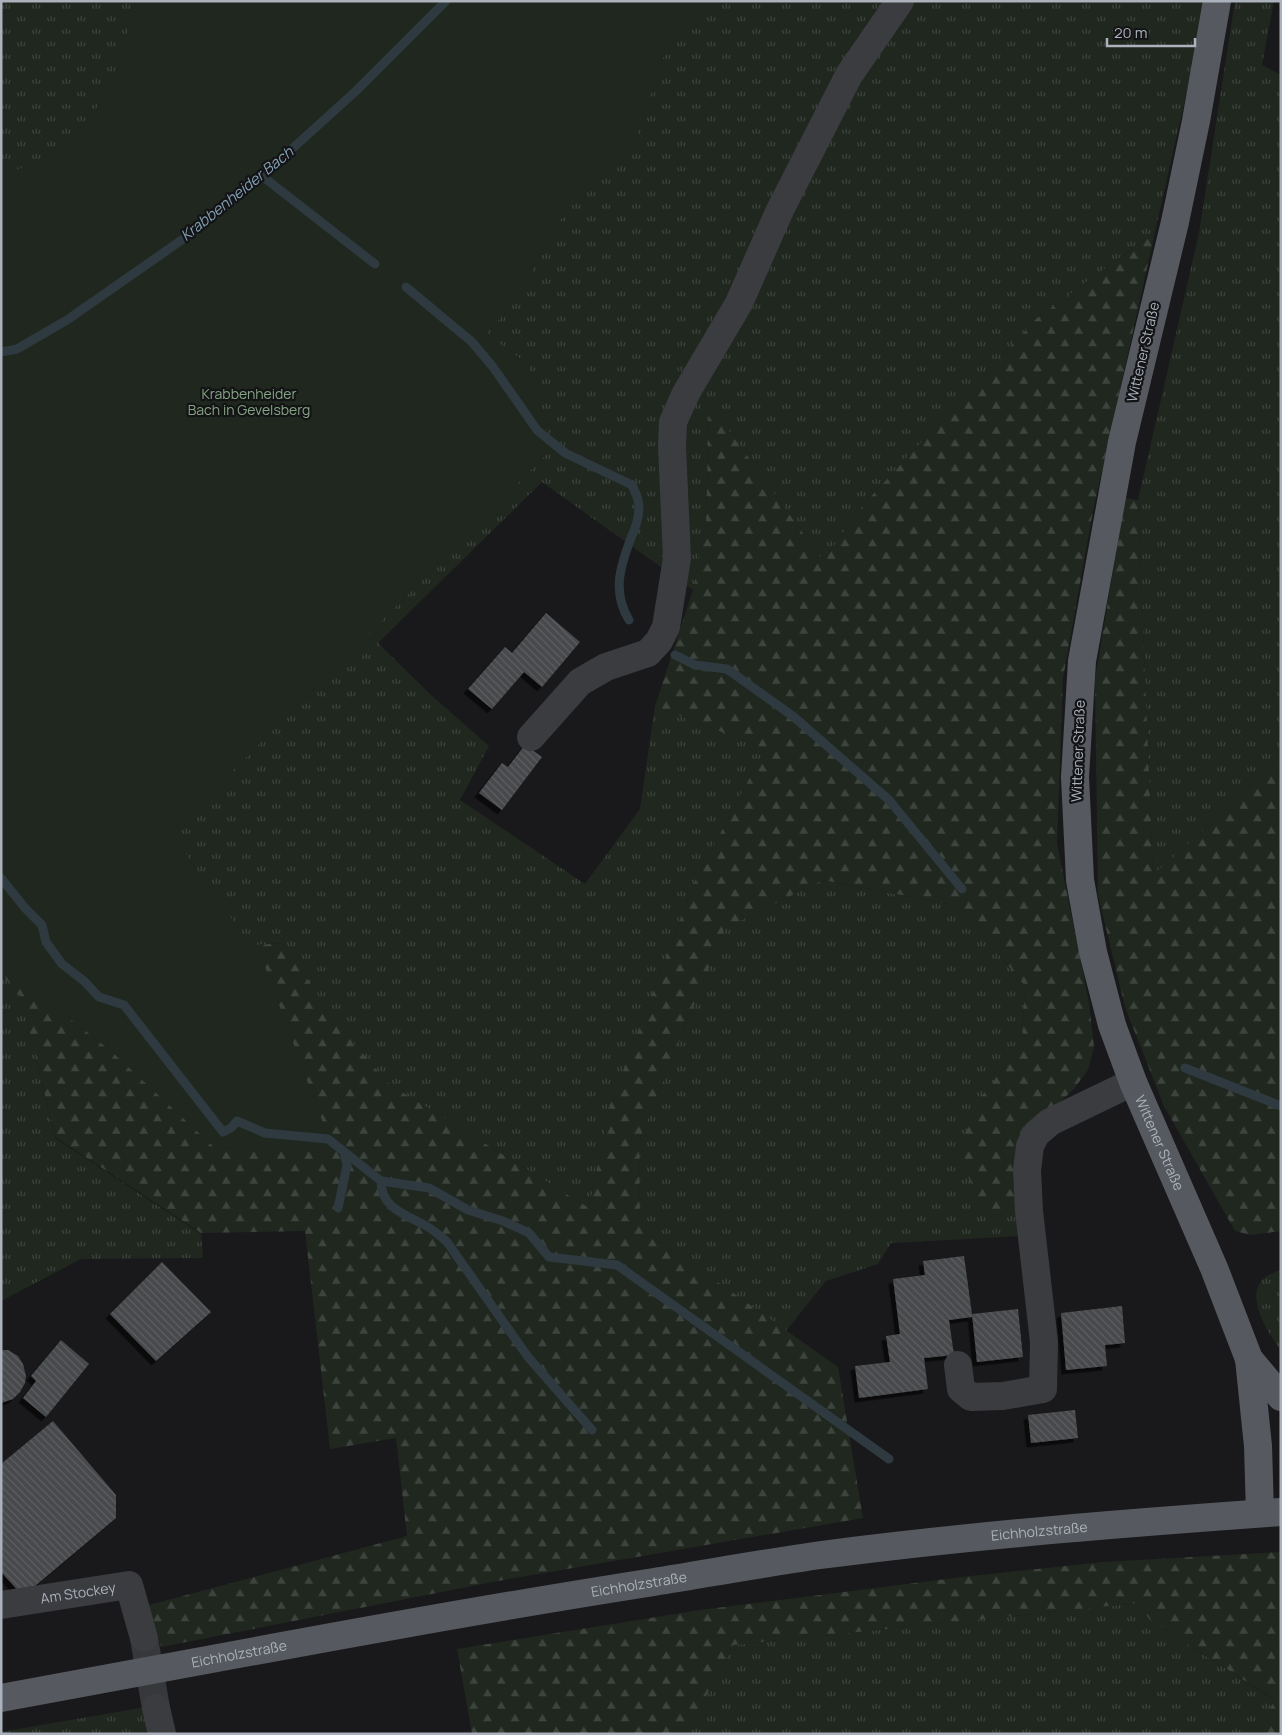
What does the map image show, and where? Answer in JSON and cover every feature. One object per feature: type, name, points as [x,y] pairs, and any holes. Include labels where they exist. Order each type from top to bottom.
[{"type":"main road","name":"Wittener Straße","points":[[1217,1],[1196,121],[1122,442],[1082,661],[1075,777],[1080,880],[1093,952],[1112,1025],[1133,1082],[1214,1268],[1249,1359],[1258,1446],[1270,1513]]},
{"type":"main road","points":[[1249,1359],[1281,1397]]},
{"type":"main road","name":"Eichholzstraße","points":[[1,1698],[414,1622],[594,1591],[819,1556],[959,1540],[1270,1513]]},
{"type":"lane","points":[[531,738],[580,682],[606,667],[648,653],[659,641],[666,627],[677,558],[672,447],[673,422],[686,393],[739,303],[799,171],[849,75],[900,1]]},
{"type":"lane","points":[[958,1365],[961,1389],[971,1397],[1002,1396],[1043,1389],[1044,1342],[1029,1211],[1027,1170],[1030,1146],[1036,1134],[1050,1122],[1133,1082]]},
{"type":"lane","name":"Am Stockey","points":[[1,1605],[129,1584],[144,1638]]},
{"type":"green space","points":[[1,1],[1204,1],[1188,86],[1155,232],[1037,318],[863,505],[823,561],[709,404],[706,523],[693,590],[542,482],[378,643],[431,695],[489,746],[460,800],[585,884],[640,809],[655,706],[765,749],[695,881],[610,1105],[589,1208],[389,1084],[339,1027],[282,943],[138,955],[1,822]]},
{"type":"green space","name":"Krabbenheider Bach in Gevelsberg","points":[[136,1],[721,1],[692,25],[663,58],[637,136],[571,201],[514,303],[486,334],[528,364],[552,449],[171,833],[264,964],[334,1153],[214,1147],[111,1051],[1,966],[1,173],[20,169],[38,161],[54,151],[84,124],[107,92],[117,72]]},
{"type":"green space","points":[[1235,1],[1274,1],[1262,65],[1281,75],[1281,755],[1219,816],[1153,876],[1138,500],[1199,233]]},
{"type":"green space","points":[[1155,232],[1093,511],[1063,678],[1057,843],[1089,1003],[1094,1047],[1088,1070],[1073,1090],[1028,1131],[1022,1213],[982,1207],[957,1153],[981,1097],[1022,1044],[1025,986],[959,906],[823,880],[725,928],[639,1141],[640,1227],[838,1367],[863,1518],[498,1581],[161,1647],[149,1605],[407,1536],[396,1438],[330,1449],[305,1231],[201,1233],[55,1137],[21,997],[1,973],[1,822],[140,954],[283,943],[340,1027],[389,1084],[589,1208],[610,1105],[695,881],[765,749],[655,706],[693,590],[706,523],[709,403],[823,561],[863,505],[1037,318]]},
{"type":"green space","points":[[1125,498],[1138,500],[1153,875],[1219,816],[1281,755],[1281,1231],[1251,1235],[1235,1231],[1164,1106],[1125,1007],[1098,895],[1095,680]]},
{"type":"green space","points":[[822,880],[959,906],[1025,986],[1022,1044],[982,1097],[1022,1213],[1023,1236],[891,1243],[878,1264],[826,1281],[786,1331],[640,1227],[639,1141],[725,928]]},
{"type":"green space","points":[[1,973],[21,997],[55,1138],[201,1234],[203,1258],[81,1259],[1,1301]]},
{"type":"green space","points":[[1281,1270],[1281,1352],[1265,1326],[1257,1306],[1256,1296],[1258,1287],[1263,1279],[1269,1274]]},
{"type":"green space","points":[[1281,1552],[1281,1734],[1255,1734],[1275,1700],[1150,1620],[1138,1603],[733,1645],[686,1734],[472,1734],[457,1649],[700,1610],[971,1576],[1103,1562]]},
{"type":"green space","points":[[1139,1603],[1150,1620],[1276,1701],[1255,1734],[686,1734],[733,1645]]},
{"type":"green space","points":[[146,1707],[152,1734],[1,1734],[1,1732]]},
{"type":"building","points":[[546,613],[580,642],[542,687],[524,672],[492,709],[468,689],[505,647],[512,653]]},
{"type":"building","points":[[525,745],[542,757],[502,810],[479,793],[502,763],[508,767]]},
{"type":"building","points":[[964,1256],[972,1317],[949,1320],[954,1355],[924,1358],[928,1389],[859,1398],[855,1366],[890,1362],[886,1336],[900,1334],[893,1279],[925,1275],[923,1261]]},
{"type":"building","points":[[162,1262],[211,1312],[156,1361],[110,1314]]},
{"type":"building","points":[[1122,1306],[1125,1343],[1105,1345],[1107,1366],[1066,1370],[1061,1313]]},
{"type":"building","points":[[1018,1309],[1023,1357],[977,1362],[972,1314]]},
{"type":"building","points":[[61,1340],[89,1364],[46,1417],[23,1398],[36,1381],[31,1376]]},
{"type":"building","points":[[1,1350],[8,1350],[18,1356],[23,1364],[26,1376],[25,1383],[20,1392],[13,1399],[1,1403]]},
{"type":"building","points":[[1075,1410],[1078,1438],[1031,1443],[1028,1415]]},
{"type":"building","points":[[53,1421],[116,1495],[116,1518],[23,1596],[1,1572],[1,1464]]},
{"type":"waterway","name":"Krabbenheider Bach","points":[[1,352],[17,349],[67,320],[196,230],[262,176],[356,91],[446,1]]},
{"type":"waterway","points":[[262,176],[375,264]]},
{"type":"waterway","points":[[406,287],[472,342],[493,367],[537,430],[565,453],[632,485],[638,500],[638,514],[621,569],[619,589],[624,610],[629,620]]},
{"type":"waterway","points":[[675,655],[695,665],[727,669],[794,717],[889,800],[962,889]]},
{"type":"waterway","points":[[1,878],[25,908],[42,925],[46,942],[62,964],[84,981],[99,997],[124,1005],[223,1132],[231,1128],[237,1121],[265,1133],[328,1139],[381,1181],[429,1188],[468,1210],[503,1221],[529,1233],[549,1257],[617,1265],[889,1459]]},
{"type":"waterway","points":[[1185,1068],[1281,1106]]},
{"type":"waterway","points":[[338,1208],[347,1165],[344,1152]]},
{"type":"waterway","points":[[381,1181],[382,1191],[391,1205],[404,1215],[431,1229],[447,1242],[528,1357],[592,1430]]},
{"type":"tunnel","points":[[144,1638],[156,1708]]}]
